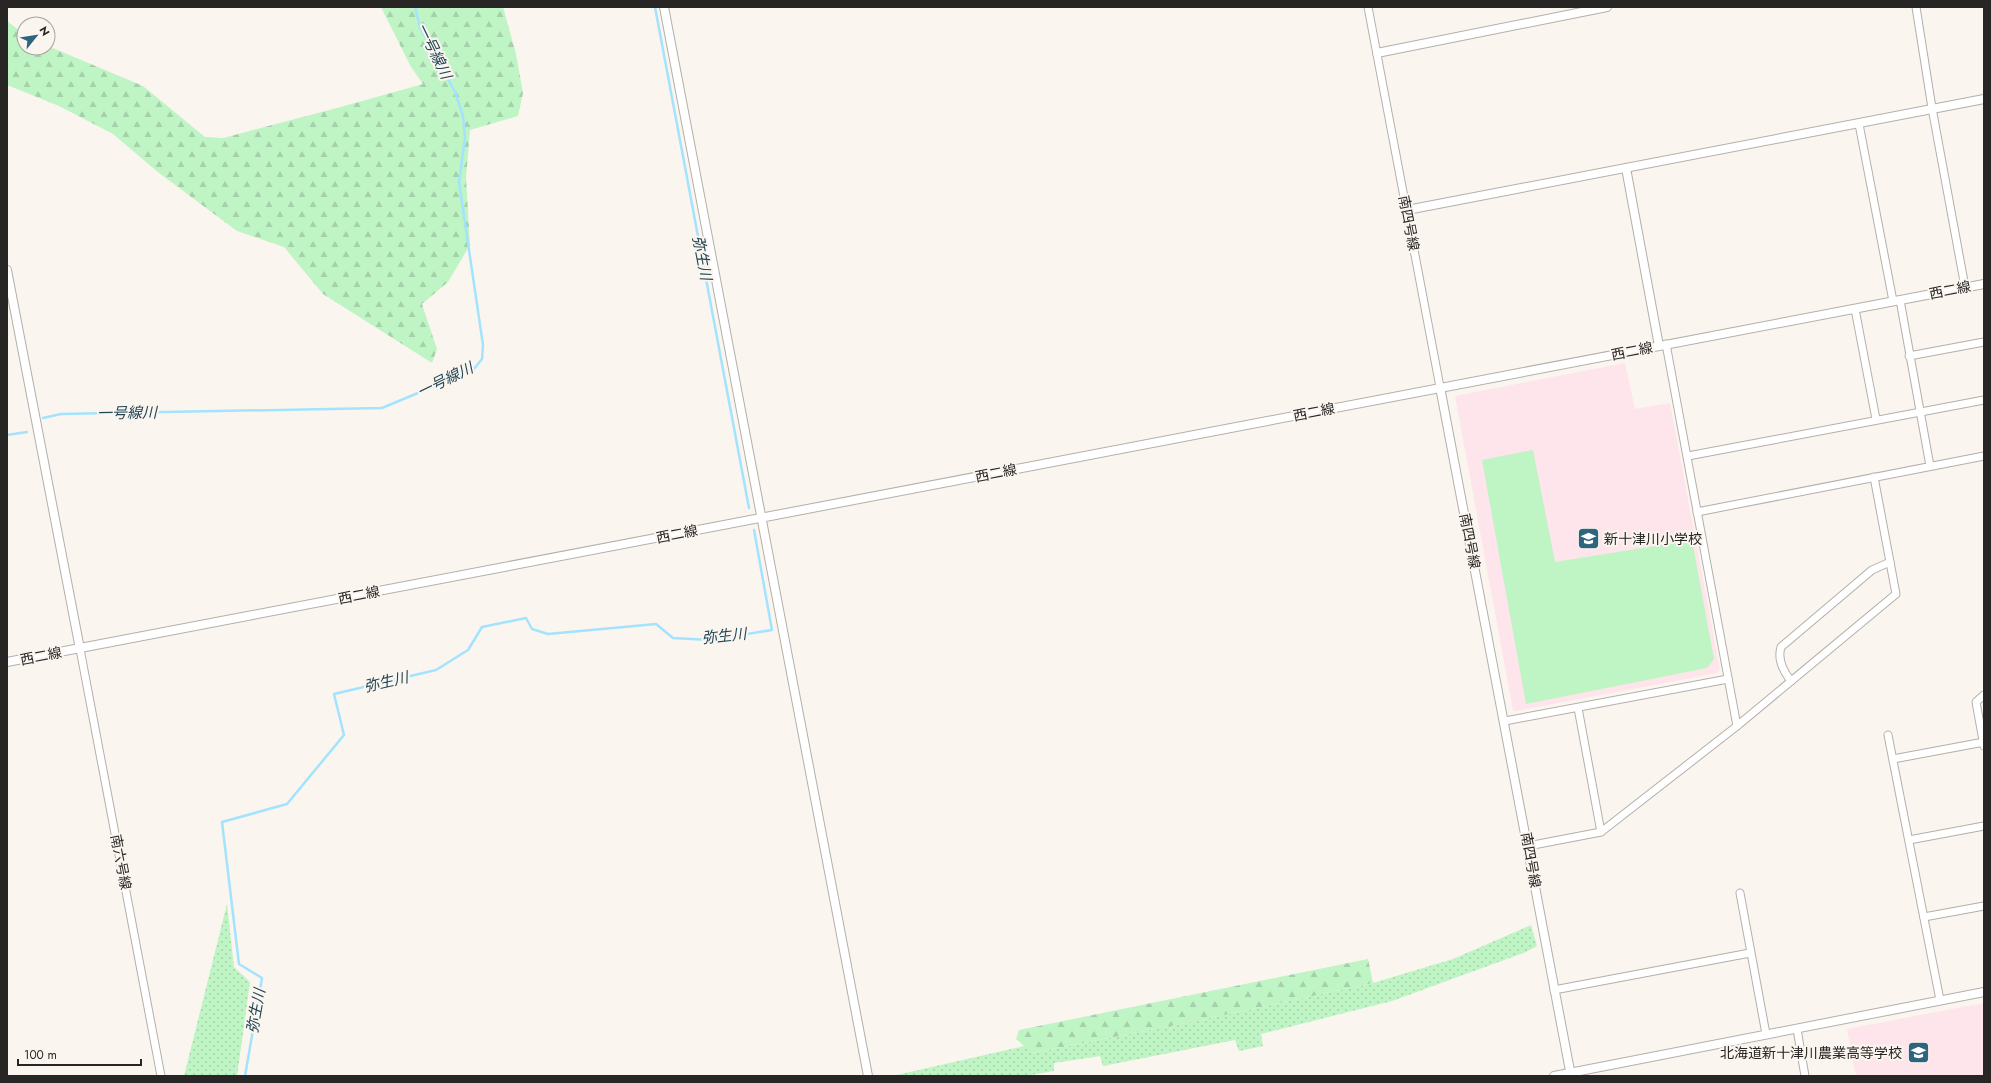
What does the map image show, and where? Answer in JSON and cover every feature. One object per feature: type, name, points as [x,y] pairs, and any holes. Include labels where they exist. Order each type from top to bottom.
[{"type":"street","points":[[664,7],[760,518],[868,1076]]},
{"type":"street","name":"南四号線","points":[[1368,7],[1571,1074]]},
{"type":"street","points":[[1377,53],[1607,7]]},
{"type":"street","points":[[1916,7],[1932,108],[1965,287]]},
{"type":"street","points":[[1407,210],[1984,99]]},
{"type":"street","points":[[1858,124],[1909,356],[1930,466]]},
{"type":"street","points":[[1626,168],[1688,456],[1737,726]]},
{"type":"street","points":[[7,270],[80,649]]},
{"type":"street","name":"西二線","points":[[7,662],[1984,284]]},
{"type":"street","points":[[1855,309],[1876,419]]},
{"type":"street","points":[[1909,356],[1984,342]]},
{"type":"street","points":[[1688,456],[1876,419],[1984,400]]},
{"type":"street","points":[[1697,512],[1984,456]]},
{"type":"street","points":[[1528,846],[1601,832],[1737,726],[1896,594],[1874,477]]},
{"type":"street","points":[[1791,681],[1783,671],[1779,654],[1781,647],[1872,570],[1890,562]]},
{"type":"street","name":"南六号線","points":[[80,649],[161,1076]]},
{"type":"street","points":[[1505,721],[1728,679]]},
{"type":"street","points":[[1894,759],[1984,743],[1976,702],[1984,695]]},
{"type":"street","points":[[1578,708],[1601,832]]},
{"type":"street","points":[[1888,735],[1894,759],[1908,840],[1940,1000]]},
{"type":"street","points":[[1908,840],[1984,826]]},
{"type":"street","points":[[1740,893],[1766,1034]]},
{"type":"street","points":[[1924,917],[1984,906]]},
{"type":"street","points":[[1554,990],[1750,953]]},
{"type":"street","points":[[1554,1076],[1571,1074],[1766,1034],[1984,992]]},
{"type":"street","points":[[1797,1029],[1806,1076]]},
{"type":"shaded area","name":"新十津川小学校","points":[[1625,363],[1635,409],[1670,403],[1720,670],[1717,673],[1516,711],[1513,710],[1455,396]]},
{"type":"shaded area","name":"北海道新十津川農業高等学校","points":[[1984,1003],[1984,1076],[1856,1076],[1847,1029]]},
{"type":"green space","points":[[381,7],[503,7],[516,54],[523,93],[518,116],[470,130],[466,178],[470,245],[448,282],[422,304],[437,349],[432,363],[323,294],[284,247],[237,231],[159,173],[113,134],[59,106],[7,85],[7,21],[16,28],[16,56],[56,56],[56,49],[143,86],[205,137],[223,138],[423,84],[411,67]]},
{"type":"green space","points":[[1533,450],[1555,562],[1692,540],[1714,659],[1707,668],[1526,704],[1482,460]]},
{"type":"green space","points":[[227,904],[234,967],[250,982],[237,1076],[184,1076]]},
{"type":"green space","points":[[1531,925],[1537,946],[1526,952],[1392,1001],[1261,1034],[1263,1046],[1239,1051],[1235,1040],[1103,1066],[1100,1056],[1054,1063],[1054,1071],[1025,1076],[892,1076],[1025,1046],[1032,1053],[1191,1022],[1373,983],[1453,959]]},
{"type":"green space","points":[[1368,959],[1373,983],[1191,1022],[1032,1053],[1016,1039],[1019,1030]]},
{"type":"waterway","name":"一号線川","points":[[43,418],[61,414],[382,408],[473,370],[482,359],[483,345],[459,182],[465,138],[463,116],[455,92],[420,27],[415,7]]},
{"type":"waterway","name":"弥生川","points":[[655,7],[749,508]]},
{"type":"waterway","name":"一号線川","points":[[7,435],[27,432]]},
{"type":"waterway","name":"弥生川","points":[[245,1076],[262,978],[239,964],[222,822],[287,804],[344,735],[334,694],[436,670],[468,650],[482,627],[526,618],[532,629],[548,634],[656,624],[673,638],[710,640],[772,630],[754,530]]},
{"type":"place","name":"新十津川小学校","points":[[1588,539]]},
{"type":"place","name":"北海道新十津川農業高等学校","points":[[1918,1053]]}]
